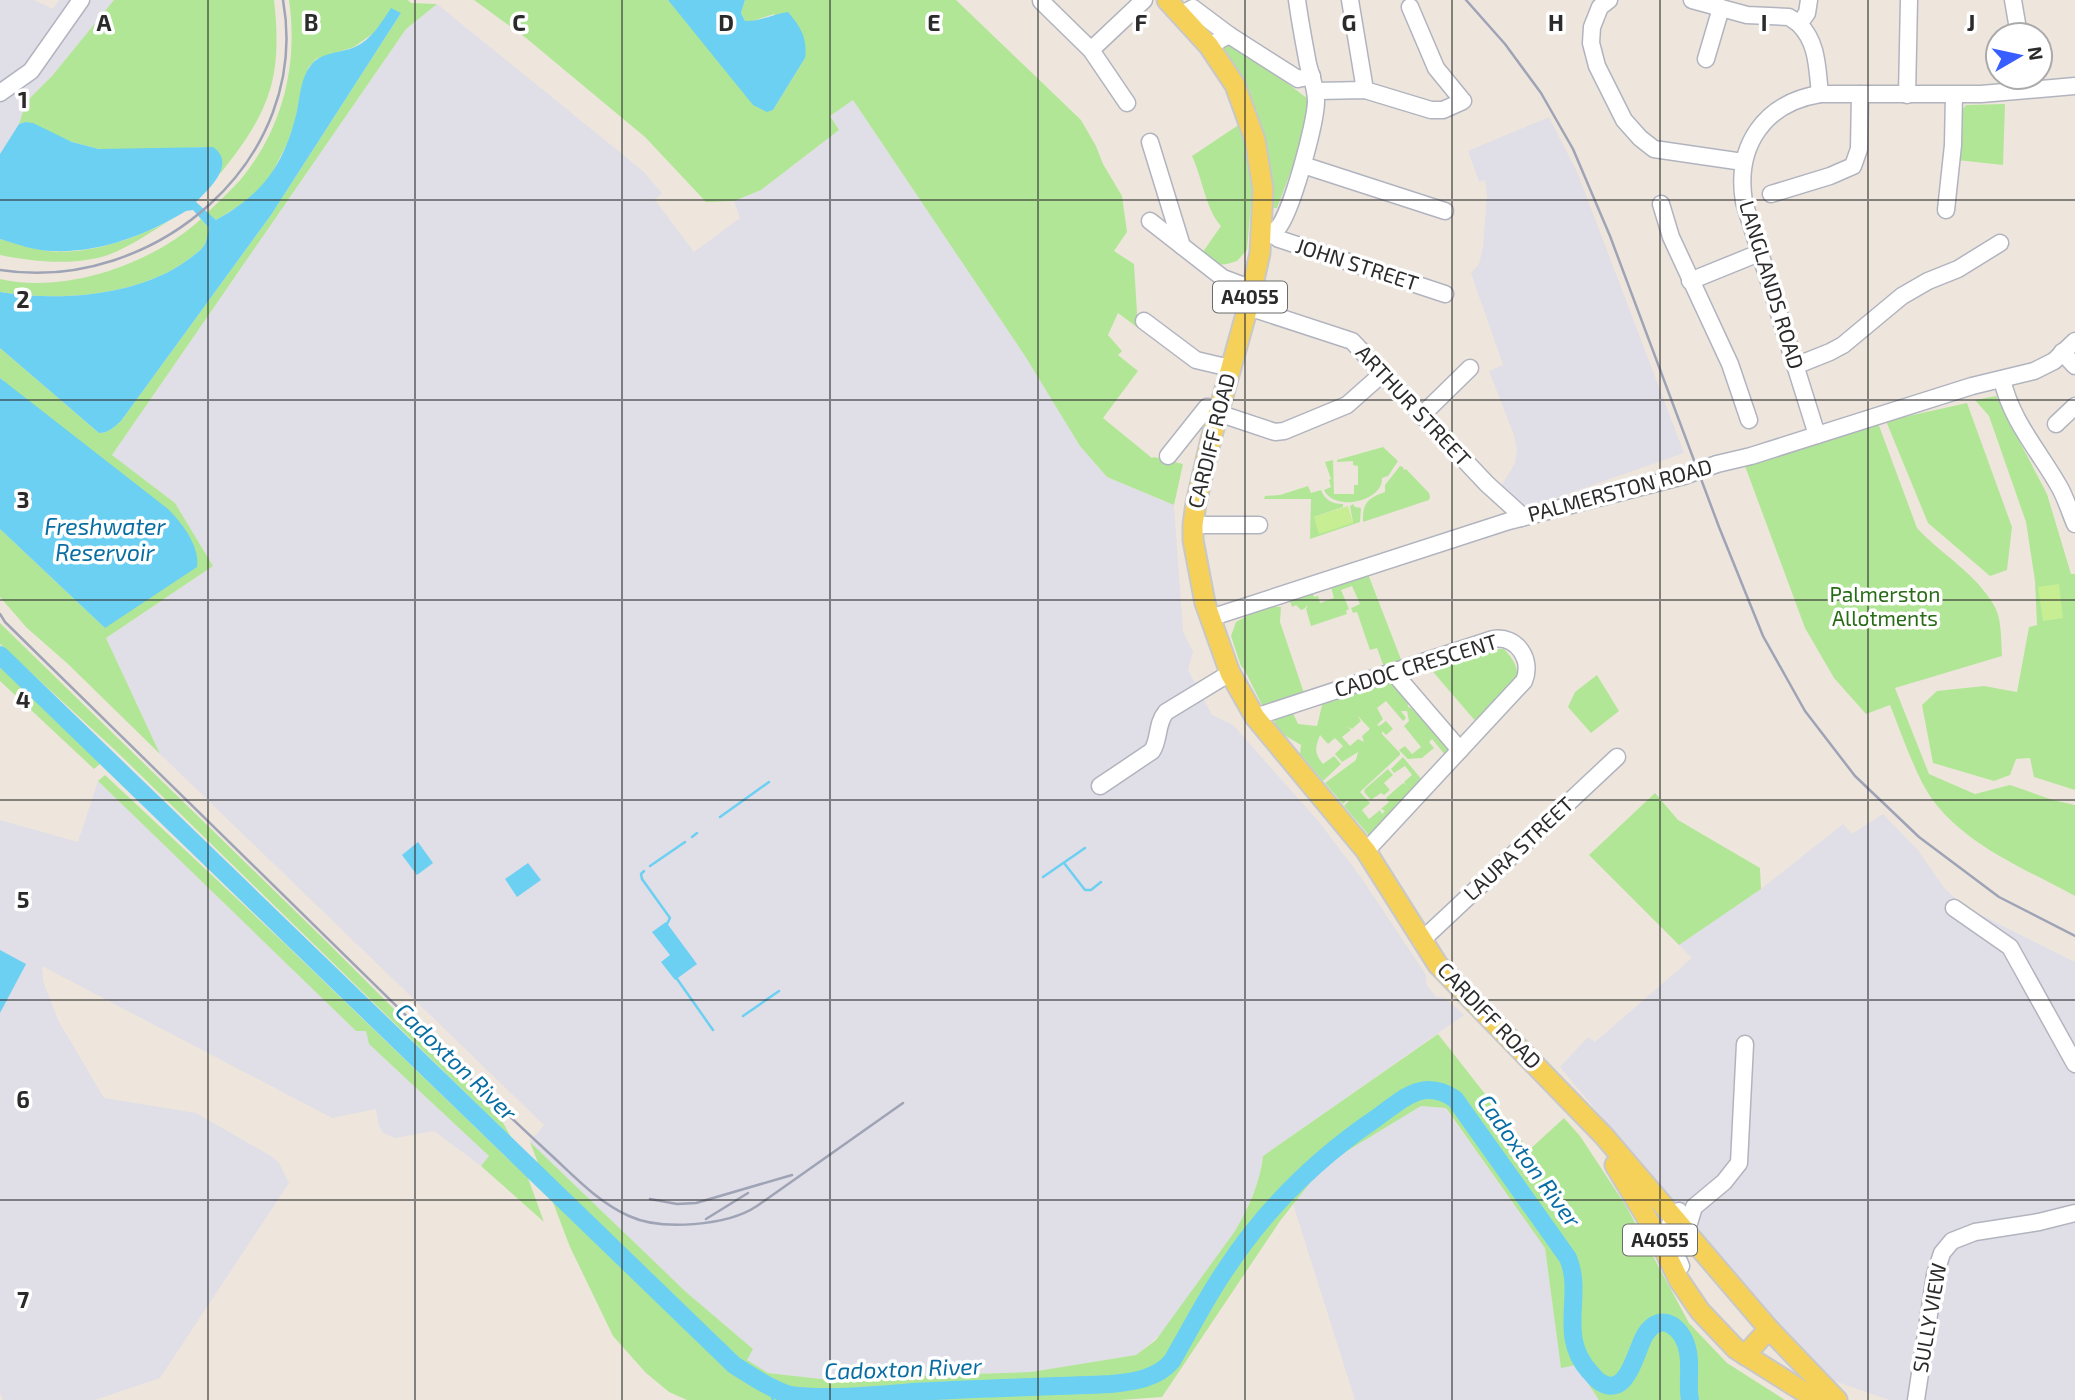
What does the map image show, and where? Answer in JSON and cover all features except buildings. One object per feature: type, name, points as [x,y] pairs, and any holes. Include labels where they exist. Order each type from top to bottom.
[{"type":"main road","name":"CARDIFF ROAD","points":[[1167,0],[1209,46],[1235,85],[1255,140],[1263,188],[1266,234],[1218,410],[1195,503],[1193,525],[1199,576],[1210,618],[1230,673],[1255,717],[1366,851],[1422,942],[1448,978],[1541,1069],[1604,1136],[1769,1329],[1837,1400]]},
{"type":"main road","name":"CARDIFF ROAD","points":[[1585,1117],[1597,1140],[1639,1202],[1689,1298],[1715,1328],[1745,1355],[1816,1400]]},
{"type":"main road","points":[[1745,1355],[1769,1329]]},
{"type":"street","points":[[0,93],[32,71],[81,0]]},
{"type":"street","points":[[1091,50],[1144,0]]},
{"type":"street","points":[[1266,234],[1280,224],[1303,165],[1316,104],[1297,0]]},
{"type":"street","points":[[1350,0],[1365,90]]},
{"type":"street","points":[[1692,0],[1747,15],[1789,17],[1799,24],[1809,33],[1815,52],[1820,94]]},
{"type":"street","points":[[1799,24],[1807,13],[1809,0]]},
{"type":"street","points":[[1907,94],[1909,0]]},
{"type":"street","points":[[2013,0],[2017,21]]},
{"type":"street","points":[[1041,1],[1091,50],[1127,103]]},
{"type":"street","points":[[1600,2],[1592,27],[1591,43],[1597,66],[1625,120],[1640,138],[1654,149],[1743,162]]},
{"type":"street","points":[[1181,15],[1193,8],[1229,35],[1298,79],[1365,90],[1431,110],[1443,110],[1463,101],[1436,68],[1410,7]]},
{"type":"street","points":[[1706,60],[1721,8]]},
{"type":"street","points":[[1209,46],[1229,35]]},
{"type":"street","name":"LANGLANDS ROAD","points":[[2054,85],[2075,86]]},
{"type":"street","name":"LANGLANDS ROAD","points":[[1817,435],[1744,202],[1743,162],[1754,135],[1777,110],[1803,97],[1860,93],[1954,95],[1984,90]]},
{"type":"street","points":[[1771,194],[1853,166],[1859,149],[1860,93]]},
{"type":"street","points":[[1946,210],[1953,145],[1954,95]]},
{"type":"street","points":[[1150,142],[1182,247]]},
{"type":"street","points":[[1303,165],[1445,211]]},
{"type":"street","points":[[1661,204],[1671,237],[1730,364],[1749,420]]},
{"type":"street","name":"ARTHUR STREET","points":[[1150,221],[1250,298],[1352,341],[1521,518]]},
{"type":"street","name":"JOHN STREET","points":[[1266,234],[1445,294]]},
{"type":"street","points":[[1795,366],[1843,345],[1902,296],[1928,281],[1958,269],[2000,243]]},
{"type":"street","points":[[1690,281],[1759,253]]},
{"type":"street","points":[[1144,321],[1196,360],[1230,368]]},
{"type":"street","name":"PALMERSTON ROAD","points":[[1210,618],[1521,518],[1684,476],[1972,386],[2017,376],[2046,366],[2075,341]]},
{"type":"street","points":[[2062,352],[2075,366]]},
{"type":"street","points":[[1421,415],[1470,368]]},
{"type":"street","points":[[1168,457],[1207,407],[1275,432],[1284,431],[1348,405],[1382,374]]},
{"type":"street","points":[[2003,379],[2008,398],[2024,432],[2061,489],[2075,524]]},
{"type":"street","points":[[2056,424],[2075,406]]},
{"type":"street","points":[[1193,525],[1259,525]]},
{"type":"street","points":[[1222,653],[1229,620],[1239,609]]},
{"type":"street","name":"CADOC CRESCENT","points":[[1255,717],[1500,638],[1506,638],[1518,646],[1527,668],[1524,681],[1366,851]]},
{"type":"street","points":[[1393,672],[1460,750]]},
{"type":"street","points":[[1100,786],[1152,751],[1160,720],[1166,712],[1230,673]]},
{"type":"street","name":"LAURA STREET","points":[[1422,942],[1617,757]]},
{"type":"street","points":[[1954,908],[2010,947],[2075,1064]]},
{"type":"street","points":[[1686,1233],[1694,1207],[1724,1182],[1739,1163],[1745,1044]]},
{"type":"street","points":[[1694,1207],[1684,1207],[1672,1216],[1668,1230],[1682,1268],[1704,1303],[1715,1328]]},
{"type":"street","name":"SULLY VIEW","points":[[1916,1400],[1936,1275],[1942,1253],[1952,1241],[1975,1232],[2039,1222],[2075,1213]]},
{"type":"shaded area","points":[[0,0],[34,0],[53,9],[59,0],[114,0],[52,76],[26,102],[19,124],[0,154]]},
{"type":"shaded area","points":[[437,4],[643,171],[662,193],[655,200],[694,252],[740,218],[734,201],[761,190],[839,130],[830,116],[853,100],[1025,356],[1080,446],[1107,477],[1174,505],[1183,632],[1193,652],[1188,670],[1212,715],[1233,725],[1319,822],[1360,876],[1426,975],[1426,984],[1436,997],[1445,998],[1464,1015],[1263,1156],[1258,1182],[1235,1231],[1161,1334],[1136,1355],[1031,1372],[821,1379],[768,1373],[746,1360],[753,1349],[686,1292],[530,1142],[544,1125],[160,754],[106,638],[213,566],[175,503],[112,455],[406,29]]},
{"type":"shaded area","points":[[1549,117],[1578,174],[1684,453],[1530,507],[1520,507],[1502,485],[1515,463],[1517,450],[1514,435],[1489,371],[1503,365],[1471,273],[1479,264],[1483,247],[1487,196],[1485,180],[1479,182],[1468,151]]},
{"type":"shaded area","points":[[98,781],[356,1031],[366,1030],[369,1044],[489,1156],[481,1166],[434,1131],[395,1138],[383,1133],[376,1109],[332,1118],[42,966],[43,981],[58,1020],[104,1098],[196,1113],[271,1156],[279,1163],[289,1183],[160,1378],[95,1400],[3,1400],[0,1393],[0,820],[78,842]]},
{"type":"shaded area","points":[[1883,814],[1917,849],[1945,889],[1967,908],[2075,962],[2075,1400],[1889,1400],[1826,1378],[1694,1228],[1560,1067],[1588,1037],[1595,1042],[1692,958],[1679,945],[1761,889],[1843,824],[1852,834]]},
{"type":"shaded area","points":[[1421,1106],[1445,1108],[1545,1248],[1561,1367],[1576,1364],[1599,1400],[1355,1400],[1293,1204],[1324,1165]]},
{"type":"green space","points":[[114,0],[274,0],[276,52],[269,94],[250,132],[220,174],[222,166],[205,147],[99,149],[72,142],[25,122],[19,124],[26,102],[52,76]]},
{"type":"green space","points":[[289,0],[408,0],[411,3],[437,4],[406,29],[112,455],[175,503],[213,566],[106,638],[160,754],[27,628],[0,597],[0,529],[105,628],[0,378],[0,348],[99,433],[109,431],[121,421],[271,215],[401,13],[354,47],[316,59],[308,68],[294,124],[272,173],[250,199],[216,220],[207,213],[232,189],[258,155],[270,134],[285,92],[291,46]]},
{"type":"green space","points":[[474,0],[668,0],[773,110],[805,58],[774,14],[745,21],[741,13],[745,0],[956,0],[1081,120],[1122,196],[1127,232],[1114,251],[1134,264],[1138,328],[1118,313],[1108,335],[1122,351],[1118,355],[1138,371],[1103,418],[1152,458],[1183,464],[1174,505],[1107,477],[1080,446],[1025,356],[853,100],[830,116],[839,130],[761,190],[734,201],[706,202],[645,137],[526,38]]},
{"type":"green space","points":[[1228,43],[1308,99],[1296,158],[1277,208],[1272,208],[1268,162],[1259,122],[1244,84],[1223,48]]},
{"type":"green space","points":[[2005,104],[2003,165],[1957,160],[1963,109],[1966,105]]},
{"type":"green space","points":[[1240,124],[1249,157],[1252,192],[1247,250],[1237,261],[1215,265],[1200,256],[1221,226],[1212,211],[1192,156]]},
{"type":"green space","points":[[201,219],[209,228],[202,248],[169,271],[147,281],[73,296],[0,292],[0,279],[26,283],[52,282],[107,272],[158,249]]},
{"type":"green space","points":[[170,221],[124,248],[82,261],[26,260],[0,255],[0,239],[48,251],[80,251],[141,234]]},
{"type":"green space","points":[[1996,396],[2047,494],[2071,574],[2075,574],[2075,790],[2034,777],[2030,758],[2016,759],[2010,775],[1994,781],[1933,763],[1922,705],[1937,691],[1984,686],[2017,692],[2029,627],[2037,625],[2035,581],[2026,522],[1989,416],[1975,400]]},
{"type":"green space","points":[[1967,403],[2012,527],[2007,570],[1990,576],[1928,523],[1886,421]]},
{"type":"green space","name":"Palmerston Allotments","points":[[1878,423],[1917,528],[1978,584],[1995,607],[2000,624],[2002,656],[1895,688],[1929,774],[1975,794],[2010,785],[2075,805],[2075,896],[1998,855],[1946,816],[1920,779],[1890,705],[1866,714],[1834,678],[1805,628],[1745,466]]},
{"type":"green space","points":[[1383,447],[1398,461],[1388,476],[1382,478],[1375,493],[1367,498],[1347,502],[1329,497],[1324,490],[1331,487],[1325,462],[1333,460],[1334,494],[1354,494],[1354,485],[1358,485],[1358,466],[1353,465],[1353,461],[1337,460]]},
{"type":"green space","points":[[1400,466],[1429,493],[1429,500],[1363,522],[1367,502],[1385,492],[1385,485]]},
{"type":"green space","points":[[1308,486],[1311,493],[1321,490],[1329,501],[1343,504],[1343,507],[1314,517],[1353,523],[1350,506],[1353,504],[1361,508],[1360,522],[1310,539],[1311,499],[1264,499],[1265,496],[1280,495]]},
{"type":"green space","points":[[1348,506],[1353,523],[1319,534],[1314,517]]},
{"type":"green space","points":[[1368,574],[1402,662],[1384,667],[1377,648],[1370,650],[1357,612],[1353,613],[1351,608],[1360,604],[1352,586],[1341,590],[1349,609],[1347,614],[1311,626],[1306,609],[1308,605],[1301,610],[1296,605],[1292,607],[1290,601],[1313,593],[1314,597],[1318,596],[1320,603],[1334,598],[1331,587]]},
{"type":"green space","points":[[2059,584],[2063,618],[2043,621],[2038,587]]},
{"type":"green space","points":[[1265,606],[1281,607],[1280,622],[1305,696],[1263,707],[1241,666],[1231,636],[1236,622]]},
{"type":"green space","points":[[0,623],[497,1112],[511,1137],[116,751],[0,644]]},
{"type":"green space","points":[[1493,649],[1504,649],[1507,652],[1515,665],[1517,677],[1477,723],[1428,666]]},
{"type":"green space","points":[[0,666],[101,763],[94,769],[0,681]]},
{"type":"green space","points":[[1597,675],[1619,711],[1591,733],[1568,707],[1575,692]]},
{"type":"green space","points":[[1391,680],[1399,692],[1407,692],[1408,707],[1417,710],[1451,748],[1446,756],[1432,739],[1429,742],[1434,748],[1422,758],[1408,759],[1399,750],[1405,746],[1412,754],[1421,747],[1404,726],[1409,721],[1407,711],[1401,711],[1406,718],[1403,721],[1386,701],[1377,708],[1383,719],[1377,725],[1386,721],[1393,729],[1386,735],[1382,731],[1382,734],[1400,755],[1360,792],[1370,803],[1362,810],[1369,819],[1380,810],[1382,814],[1385,811],[1381,809],[1389,802],[1386,798],[1403,783],[1406,785],[1404,782],[1412,775],[1405,766],[1394,773],[1391,769],[1403,757],[1423,781],[1372,839],[1344,806],[1349,801],[1343,804],[1325,783],[1356,760],[1358,752],[1342,762],[1335,754],[1343,746],[1335,738],[1328,744],[1320,735],[1316,750],[1320,760],[1323,764],[1334,756],[1341,764],[1323,781],[1300,754],[1301,745],[1274,729],[1275,716],[1293,713],[1298,724],[1317,726],[1323,701]],"holes":[[[1357,715],[1370,729],[1362,736],[1364,742],[1358,739],[1350,746],[1342,737],[1351,730],[1348,727],[1352,729],[1361,721]]]},
{"type":"green space","points":[[1388,769],[1393,775],[1384,783],[1390,790],[1371,800],[1364,792],[1365,789]]},
{"type":"green space","points":[[105,775],[528,1178],[544,1222],[481,1166],[489,1156],[369,1044],[366,1031],[356,1031],[98,781]]},
{"type":"green space","points":[[1655,793],[1678,820],[1760,868],[1761,889],[1679,945],[1589,855]]},
{"type":"green space","points":[[1438,1034],[1529,1150],[1564,1118],[1580,1136],[1626,1206],[1689,1323],[1727,1363],[1785,1400],[1599,1400],[1576,1365],[1561,1368],[1545,1248],[1446,1108],[1421,1106],[1324,1165],[1280,1221],[1162,1397],[1120,1400],[687,1400],[669,1392],[646,1373],[613,1336],[570,1247],[530,1142],[686,1292],[753,1349],[747,1360],[768,1373],[821,1379],[1031,1372],[1136,1355],[1156,1340],[1235,1231],[1253,1195],[1263,1156]]},
{"type":"water","points":[[668,0],[745,0],[741,13],[745,21],[788,12],[802,33],[805,58],[773,110],[767,112],[753,105]]},
{"type":"water","points":[[391,8],[401,13],[271,215],[121,421],[109,431],[99,433],[0,348],[0,292],[73,296],[147,281],[169,271],[198,252],[205,244],[209,228],[193,210],[139,235],[88,249],[46,251],[0,239],[0,154],[19,124],[33,123],[72,142],[99,149],[213,147],[220,154],[222,168],[196,202],[216,220],[247,199],[270,176],[286,147],[303,81],[311,65],[326,55],[361,44],[376,30]]},
{"type":"water","name":"Freshwater Reservoir","points":[[0,378],[168,509],[193,543],[197,567],[105,628],[0,529]]},
{"type":"water","points":[[418,842],[433,863],[417,875],[402,855]]},
{"type":"water","points":[[528,863],[541,880],[517,897],[505,879]]},
{"type":"water","points":[[666,922],[697,964],[675,980],[661,962],[670,955],[652,932]]},
{"type":"water","points":[[0,950],[26,964],[0,1013]]},
{"type":"waterway","name":"Cadoxton River","points":[[0,655],[734,1365],[775,1389],[790,1395],[851,1396],[1111,1384],[1152,1376],[1172,1361],[1241,1247],[1293,1186],[1332,1151],[1394,1105],[1413,1094],[1432,1090],[1455,1099],[1568,1258],[1574,1286],[1574,1343],[1589,1371],[1600,1382],[1610,1386],[1618,1384],[1630,1370],[1651,1327],[1665,1323],[1677,1329],[1686,1343],[1690,1400]]},
{"type":"waterway","points":[[720,817],[769,782]]},
{"type":"waterway","points":[[692,837],[697,833]]},
{"type":"waterway","points":[[650,866],[685,842]]},
{"type":"waterway","points":[[1043,877],[1085,848]]},
{"type":"waterway","points":[[1064,863],[1085,890],[1091,890],[1101,882]]},
{"type":"waterway","points":[[644,871],[641,874],[642,879],[670,918],[667,924]]},
{"type":"waterway","points":[[675,976],[713,1030]]},
{"type":"waterway","points":[[743,1016],[779,991]]},
{"type":"waterway","points":[[769,1387],[773,1400]]},
{"type":"railway","points":[[0,270],[58,272],[113,260],[165,237],[210,204],[247,162],[273,113],[285,59],[283,0]]},
{"type":"railway","points":[[1466,0],[1505,44],[1541,93],[1573,149],[1610,236],[1719,527],[1763,636],[1805,711],[1855,776],[1919,837],[1999,897],[2075,936]]},
{"type":"railway","points":[[0,614],[5,622],[473,1082],[578,1180],[597,1196],[629,1216],[642,1221],[676,1225],[712,1222],[744,1213],[903,1103]]},
{"type":"railway","points":[[650,1199],[677,1204],[696,1203],[792,1175]]},
{"type":"railway","points":[[706,1219],[748,1193]]}]
